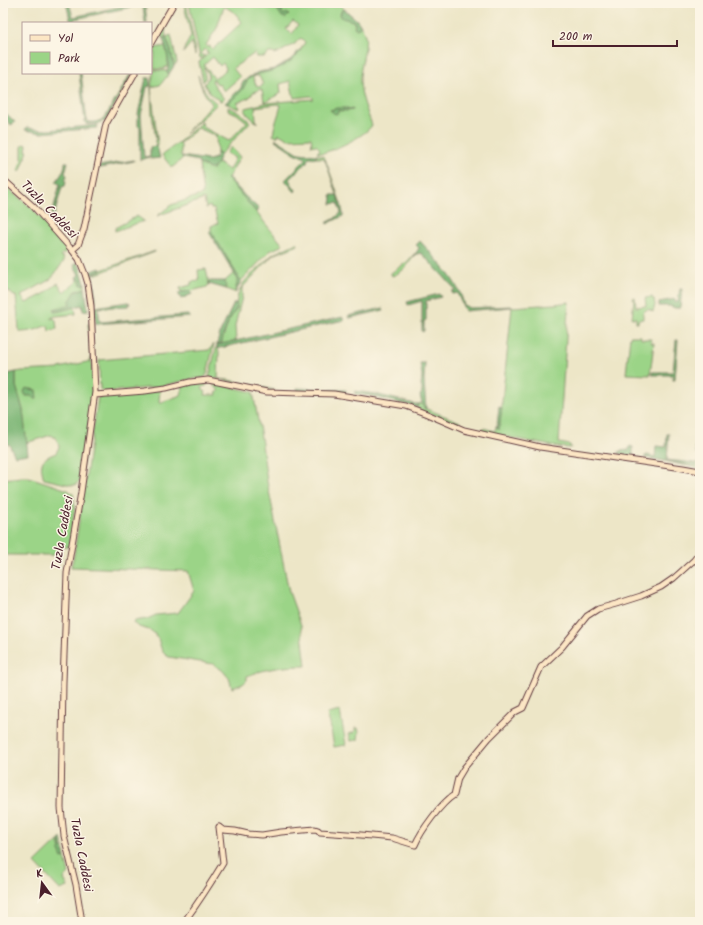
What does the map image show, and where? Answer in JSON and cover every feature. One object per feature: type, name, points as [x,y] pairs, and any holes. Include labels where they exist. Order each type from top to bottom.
[{"type":"street","points":[[152,41],[174,3]]},
{"type":"street","points":[[72,250],[78,245],[84,229],[106,124],[133,74]]},
{"type":"street","name":"Tuzla Caddesi","points":[[3,179],[33,206],[79,259],[88,284],[91,306],[95,395],[81,492],[67,573],[63,672],[61,808],[64,836],[76,886],[82,922]]},
{"type":"street","points":[[95,395],[152,390],[208,380],[267,392],[334,394],[406,406],[464,430],[540,447],[683,468],[700,472]]},
{"type":"street","points":[[184,922],[197,905],[224,862],[219,827],[223,830],[262,836],[281,832],[315,829],[320,832],[392,838],[415,845],[417,839],[439,809],[447,799],[454,795],[458,778],[464,768],[489,738],[515,712],[523,708],[541,667],[562,647],[587,616],[598,609],[640,596],[661,587],[674,578],[694,560],[700,552]]},
{"type":"street","points":[[694,560],[700,563]]},
{"type":"green space","points":[[66,3],[69,3],[73,17],[136,3],[145,3],[147,22],[145,22],[143,7],[141,5],[75,19],[74,22],[71,22]]},
{"type":"green space","points":[[175,3],[186,3],[195,46],[195,55],[192,42],[183,53],[191,36],[184,5],[176,7],[167,25],[165,33],[166,37],[162,38],[159,30]]},
{"type":"green space","points":[[189,3],[338,3],[343,8],[340,14],[353,21],[357,29],[361,26],[365,35],[366,40],[360,82],[363,99],[372,125],[365,133],[344,145],[323,153],[317,153],[320,149],[316,145],[311,146],[311,138],[288,139],[279,134],[277,137],[273,135],[281,105],[277,104],[255,107],[257,123],[245,112],[246,108],[265,103],[314,99],[311,96],[294,98],[290,81],[280,84],[281,93],[265,102],[261,89],[252,93],[250,97],[237,103],[240,108],[239,109],[227,104],[249,78],[258,74],[274,70],[297,56],[305,42],[301,38],[295,44],[278,53],[269,53],[264,57],[257,57],[255,53],[233,68],[240,77],[224,91],[219,84],[212,80],[224,99],[221,101],[211,94],[204,84],[208,79],[208,75],[204,67],[205,79],[203,82],[199,62],[209,53],[206,53],[207,51],[204,49],[201,54],[205,56],[200,58]],"holes":[[[224,6],[235,13],[242,22],[213,49],[206,45],[217,28]],[[293,21],[298,25],[292,34],[286,29]],[[213,57],[216,63],[220,66],[223,63],[226,68],[225,71],[214,78],[204,65]],[[255,76],[259,76],[263,84],[262,86],[257,87],[253,78]]]},
{"type":"green space","points":[[282,3],[280,7],[282,12],[284,15],[287,13],[289,15],[286,18],[282,17],[275,6]]},
{"type":"green space","points":[[343,8],[357,20],[361,26],[357,29],[354,27],[355,24],[353,21],[342,18],[340,14]]},
{"type":"green space","points":[[171,35],[177,62],[174,66],[171,51],[166,37]]},
{"type":"green space","points":[[166,37],[174,66],[169,74],[167,73],[168,59],[163,38]]},
{"type":"green space","points":[[165,46],[168,55],[168,67],[165,67],[165,69],[154,69],[155,48]]},
{"type":"green space","points":[[299,50],[301,50],[296,57],[285,65],[250,78],[240,93],[227,104],[225,103],[241,88],[242,83],[249,77],[258,72],[274,69],[290,60]]},
{"type":"green space","points":[[154,70],[167,71],[169,74],[160,85],[151,87]]},
{"type":"green space","points":[[79,74],[81,74],[87,121],[95,122],[104,119],[130,74],[132,74],[105,122],[103,121],[98,124],[86,124]]},
{"type":"green space","points":[[198,75],[205,91],[217,104],[185,134],[212,104],[203,91]]},
{"type":"green space","points":[[146,78],[150,78],[150,86],[147,87],[141,115],[144,157],[150,156],[150,147],[157,146],[160,158],[151,159],[150,157],[140,160],[140,127],[138,126],[138,114]]},
{"type":"green space","points":[[151,87],[158,145],[156,147],[152,114]]},
{"type":"green space","points":[[228,107],[239,112],[250,122],[221,154],[217,153],[216,136],[198,128],[180,143],[181,156],[183,158],[172,168],[162,155],[202,122],[203,127],[229,141],[247,122],[237,114],[228,110]]},
{"type":"green space","points":[[337,108],[348,108],[353,110],[343,110],[343,112],[338,110],[338,113],[335,114],[330,110]]},
{"type":"green space","points":[[3,110],[15,122],[11,125],[3,115]]},
{"type":"green space","points":[[98,125],[97,128],[42,133],[25,130],[27,127],[48,130]]},
{"type":"green space","points":[[276,139],[299,153],[316,155],[316,158],[308,158],[307,162],[289,179],[296,190],[295,192],[285,180],[306,158],[290,150],[275,140]]},
{"type":"green space","points":[[24,144],[27,145],[26,151],[28,151],[20,172],[18,171],[22,159],[22,147]]},
{"type":"green space","points":[[231,147],[240,157],[228,178],[283,245],[270,251],[241,281],[211,231],[211,226],[218,223],[214,209],[211,209],[210,206],[206,208],[204,199],[157,216],[171,205],[203,194],[199,164],[209,169],[216,165],[217,162],[229,170],[235,158],[226,153]]},
{"type":"green space","points":[[217,153],[221,154],[213,169],[209,169],[199,164],[198,161],[183,158],[181,156],[209,160],[216,158]]},
{"type":"green space","points":[[316,155],[323,156],[325,158],[341,204],[325,160],[323,158],[316,158]]},
{"type":"green space","points":[[134,161],[98,168],[99,166]]},
{"type":"green space","points":[[65,162],[68,162],[65,173],[67,176],[65,180],[66,182],[65,186],[62,187],[53,219],[51,218],[60,184],[56,182],[61,175]]},
{"type":"green space","points":[[228,177],[259,209],[256,212],[227,178]]},
{"type":"green space","points":[[3,183],[32,208],[53,232],[60,244],[62,243],[68,250],[64,255],[63,253],[60,256],[63,257],[64,261],[51,279],[21,296],[26,303],[44,294],[58,283],[64,292],[77,282],[77,280],[80,279],[81,285],[85,284],[85,288],[76,291],[71,304],[54,309],[55,312],[75,307],[76,314],[51,318],[56,320],[57,329],[49,331],[48,326],[44,326],[37,330],[21,332],[19,330],[16,296],[14,296],[3,286]]},
{"type":"green space","points":[[331,195],[337,195],[341,204],[343,216],[327,224],[326,223],[341,213],[338,203],[331,204]]},
{"type":"green space","points":[[137,216],[144,221],[115,231],[115,228]]},
{"type":"green space","points":[[211,231],[241,281],[236,292],[237,282],[234,273],[209,232]]},
{"type":"green space","points":[[420,241],[452,279],[464,305],[469,308],[512,307],[465,311],[457,293],[452,294],[452,291],[455,289],[421,253],[417,254],[413,258],[419,248],[416,245]]},
{"type":"green space","points":[[297,243],[298,245],[296,246],[273,255],[242,288],[242,297],[235,326],[236,341],[217,345],[221,344],[229,320],[237,308],[238,294],[245,281],[273,254]]},
{"type":"green space","points":[[155,251],[94,275],[94,273],[101,270]]},
{"type":"green space","points":[[415,253],[406,267],[392,276],[391,273],[407,262]]},
{"type":"green space","points":[[77,262],[85,284],[81,285],[80,279],[77,280],[76,277],[79,275],[74,265]]},
{"type":"green space","points":[[100,268],[101,270],[92,274],[96,298],[94,305],[94,292],[89,272]]},
{"type":"green space","points":[[206,269],[209,284],[207,287],[181,292],[180,288],[191,285],[191,282],[199,281],[198,270]]},
{"type":"green space","points":[[234,273],[238,282],[235,290],[236,293],[226,289],[225,281]]},
{"type":"green space","points":[[208,281],[225,281],[226,289],[209,284]]},
{"type":"green space","points":[[85,288],[88,310],[83,311],[82,305],[55,312],[54,309],[71,305],[69,302],[76,291]]},
{"type":"green space","points":[[680,289],[682,289],[680,308],[659,306],[659,302],[675,299],[675,302],[678,302]]},
{"type":"green space","points":[[191,291],[192,294],[181,299],[178,293],[181,292]]},
{"type":"green space","points":[[439,294],[441,297],[426,301],[426,320],[424,321],[424,331],[422,332],[422,301],[408,305],[407,302]]},
{"type":"green space","points":[[635,297],[636,307],[646,306],[645,298],[652,297],[655,305],[653,312],[648,309],[643,312],[643,319],[638,320],[638,323],[636,323],[636,318],[632,318],[633,298]]},
{"type":"green space","points":[[128,302],[130,303],[128,306],[98,308],[100,322],[187,315],[190,317],[96,324],[95,307]]},
{"type":"green space","points":[[569,302],[559,443],[570,445],[571,448],[557,447],[482,432],[483,428],[495,431],[496,426],[499,430],[512,307]]},
{"type":"green space","points":[[234,303],[236,303],[237,308],[229,320],[220,344],[217,344],[220,333]]},
{"type":"green space","points":[[383,308],[384,310],[350,318],[348,316]]},
{"type":"green space","points":[[343,317],[344,320],[216,348],[217,345]]},
{"type":"green space","points":[[88,324],[90,324],[93,388],[88,435],[80,481],[75,485],[71,485],[44,479],[42,462],[47,457],[56,453],[59,447],[57,439],[51,435],[26,443],[23,410],[16,386],[16,372],[59,369],[91,361]]},
{"type":"green space","points":[[630,336],[641,336],[641,339],[651,339],[651,343],[654,343],[650,375],[626,374]]},
{"type":"green space","points":[[676,340],[678,340],[675,380],[673,380],[673,375],[652,375],[652,372],[673,372]]},
{"type":"green space","points":[[214,344],[207,374],[203,378],[191,379],[157,387],[104,392],[100,389],[99,360],[209,350]]},
{"type":"green space","points":[[216,348],[218,348],[219,353],[218,379],[275,390],[267,390],[209,377]]},
{"type":"green space","points":[[420,363],[425,363],[424,380],[426,409],[424,408],[420,396],[422,392],[422,376]]},
{"type":"green space","points":[[16,372],[16,386],[23,410],[28,454],[15,456],[9,444],[6,444],[3,440],[3,375]]},
{"type":"green space","points":[[205,382],[207,385],[202,388],[206,392],[205,395],[217,395],[216,393],[219,391],[214,383],[253,392],[267,481],[289,592],[301,625],[306,666],[283,667],[262,671],[247,676],[247,680],[243,684],[232,688],[229,678],[222,670],[213,664],[169,657],[163,652],[154,633],[133,623],[134,621],[147,619],[156,615],[178,613],[194,591],[188,571],[71,567],[98,397],[160,390],[159,403],[181,395],[183,385]]},
{"type":"green space","points":[[26,388],[36,390],[37,399],[34,399],[31,396],[26,396],[24,392]]},
{"type":"green space","points":[[297,388],[346,390],[345,394],[297,391]]},
{"type":"green space","points":[[355,391],[418,404],[418,406],[415,407],[372,396],[355,394]]},
{"type":"green space","points":[[422,403],[424,408],[460,422],[459,424],[424,412],[415,407]]},
{"type":"green space","points":[[499,406],[502,407],[499,430],[497,426]]},
{"type":"green space","points":[[667,434],[669,434],[667,460],[696,463],[696,466],[645,458],[647,455],[655,457],[656,446],[666,447]]},
{"type":"green space","points":[[697,439],[700,440],[700,455],[696,453],[695,446]]},
{"type":"green space","points":[[630,446],[633,447],[632,457],[619,454],[619,451],[629,450]]},
{"type":"green space","points":[[700,457],[700,469],[655,459],[696,466],[696,463]]},
{"type":"green space","points":[[29,477],[68,490],[73,494],[75,507],[69,547],[60,547],[60,555],[3,555],[3,479]]},
{"type":"green space","points":[[340,711],[346,745],[334,747],[327,714]]},
{"type":"green space","points":[[355,728],[358,728],[359,732],[358,740],[351,741],[349,734],[355,732]]},
{"type":"green space","points":[[61,838],[65,857],[62,858],[59,851],[61,849],[59,840]]},
{"type":"green space","points":[[59,840],[62,857],[65,857],[69,874],[64,879],[68,887],[60,890],[35,863]]}]
